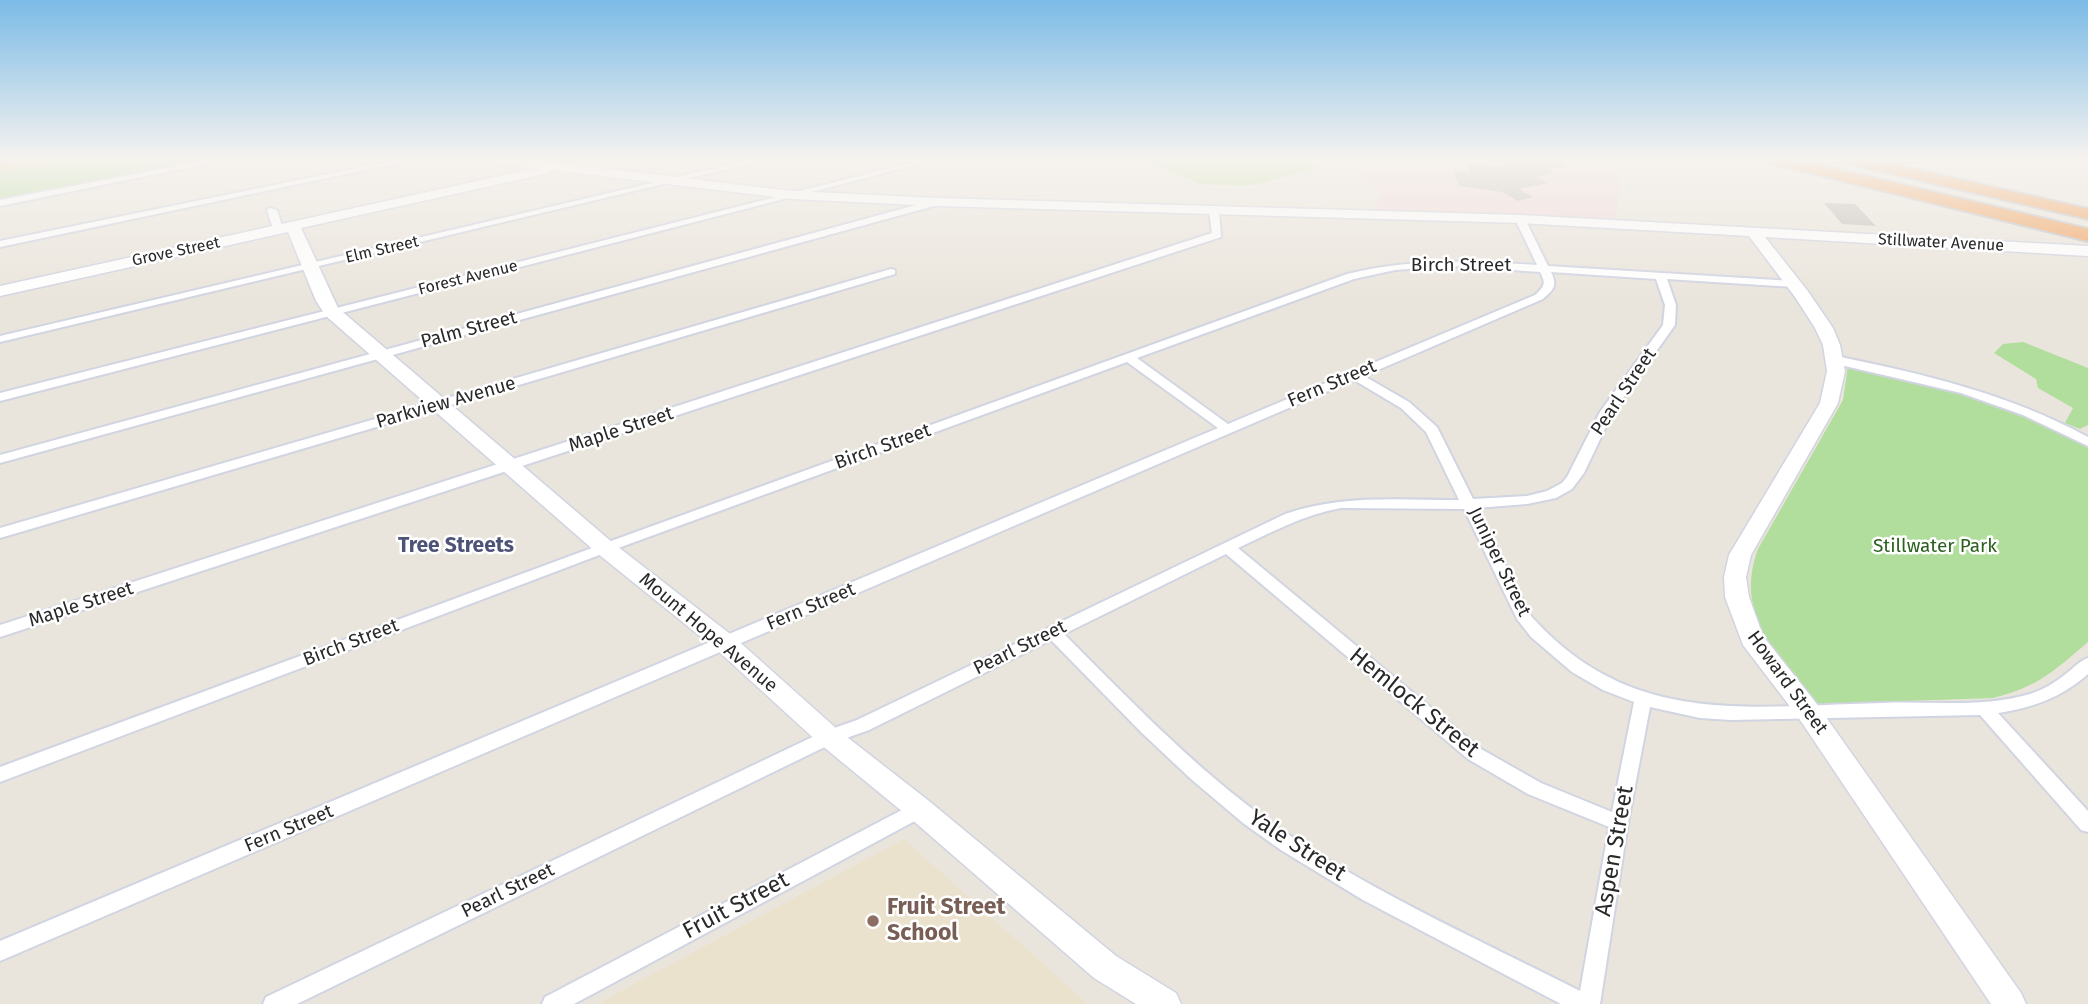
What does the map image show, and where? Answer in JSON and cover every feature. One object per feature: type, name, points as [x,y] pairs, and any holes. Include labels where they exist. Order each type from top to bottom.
[{"type":"highway","points":[[1968,206],[2088,235]]},
{"type":"highway","points":[[2053,206],[2088,214]]},
{"type":"street","points":[[0,244],[185,206]]},
{"type":"street","name":"Grove Street","points":[[0,291],[385,206]]},
{"type":"street","name":"Elm Street","points":[[0,340],[566,206]]},
{"type":"street","name":"Forest Avenue","points":[[0,397],[750,206]]},
{"type":"street","name":"Palm Street","points":[[0,459],[925,206]]},
{"type":"street","name":"Stillwater Avenue","points":[[1071,206],[1520,219],[2088,251]]},
{"type":"street","points":[[272,210],[286,228]]},
{"type":"street","name":"Maple Street","points":[[0,631],[1217,235],[1214,210]]},
{"type":"street","points":[[1520,219],[1543,268]]},
{"type":"street","name":"Mount Hope Avenue","points":[[286,228],[311,267],[324,301],[332,313],[442,404],[605,548],[725,643],[829,737],[919,809],[1105,967],[1165,1004]]},
{"type":"street","points":[[1754,232],[1811,305],[1836,360],[1920,376],[1988,395],[2054,423],[2088,442]]},
{"type":"street","name":"Birch Street","points":[[0,775],[605,548],[1351,276],[1395,267],[1452,263],[1793,284]]},
{"type":"street","name":"Fern Street","points":[[0,951],[1539,297],[1549,288],[1550,281],[1543,268]]},
{"type":"street","name":"Parkview Avenue","points":[[0,533],[891,272]]},
{"type":"street","name":"Pearl Street","points":[[274,1004],[829,737],[863,726],[1053,632],[1313,509],[1341,503],[1516,502],[1545,497],[1565,488],[1577,470],[1599,424],[1669,325],[1673,311],[1671,298],[1659,275]]},
{"type":"street","points":[[1129,358],[1227,429]]},
{"type":"street","name":"Howard Street","points":[[1836,360],[1836,376],[1829,403],[1740,555],[1735,577],[1742,615],[1752,639],[1807,710],[2010,1004]]},
{"type":"street","name":"Juniper Street","points":[[1353,375],[1405,405],[1432,430],[1525,619],[1540,637],[1578,667],[1643,699],[1710,713],[1983,707],[2032,700],[2071,680],[2088,664]]},
{"type":"street","name":"Hemlock Street","points":[[1229,549],[1461,744],[1495,768],[1533,790],[1619,823]]},
{"type":"street","name":"Yale Street","points":[[1053,632],[1173,754],[1250,817],[1350,881],[1583,1004]]},
{"type":"street","name":"Aspen Street","points":[[1589,1004],[1643,699]]},
{"type":"street","points":[[1983,707],[2088,824]]},
{"type":"street","name":"Fruit Street","points":[[553,1004],[919,809]]},
{"type":"shaded area","points":[[1376,206],[1617,206],[1615,220],[1375,209]]},
{"type":"shaded area","name":"Fruit Street School","points":[[904,839],[1088,1004],[597,1004]]},
{"type":"green space","points":[[2023,342],[2088,368],[2088,425],[2080,429],[2065,423],[2073,408],[2038,388],[2036,379],[1994,353],[2003,344]]},
{"type":"green space","name":"Stillwater Park","points":[[1848,366],[1927,381],[2012,408],[2088,447],[2088,642],[2045,677],[1993,698],[1821,704],[1814,702],[1773,650],[1755,613],[1751,593],[1752,572],[1758,549],[1843,400]]},
{"type":"building","points":[[1826,206],[1857,206],[1876,226],[1842,224]]},
{"type":"place","name":"Fruit Street School","points":[[873,921]]},
{"type":"district","name":"Tree Streets","points":[[456,546]]}]
